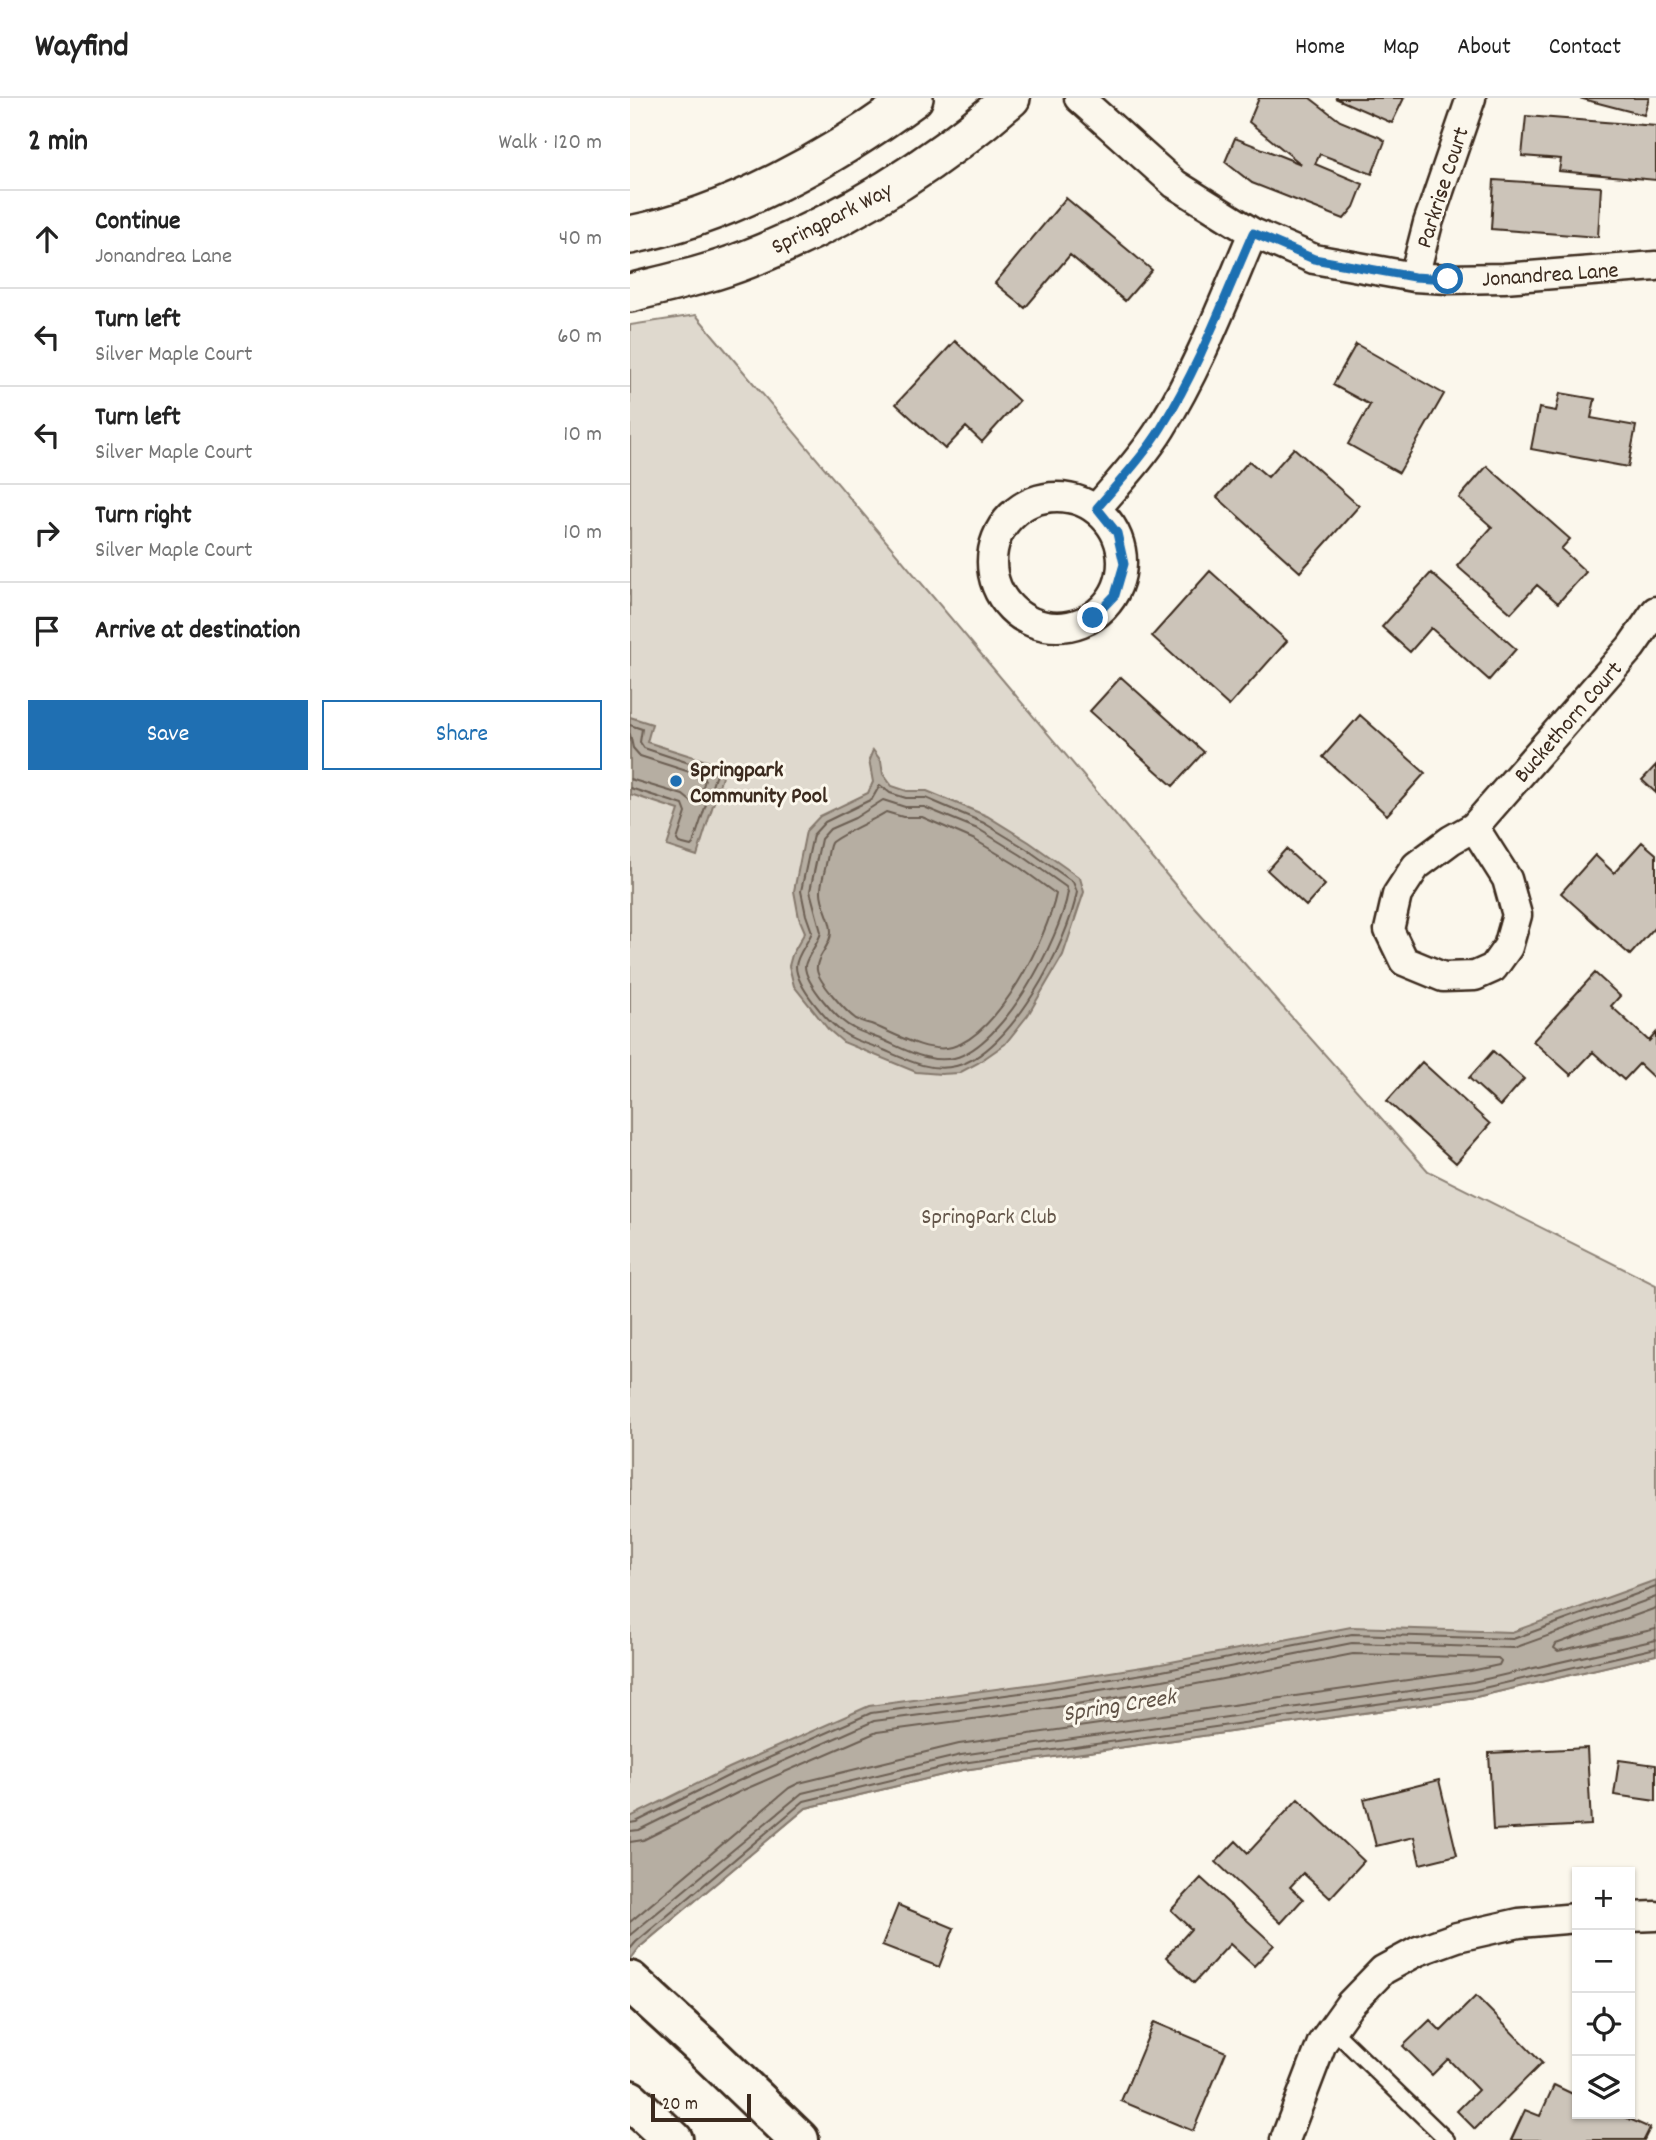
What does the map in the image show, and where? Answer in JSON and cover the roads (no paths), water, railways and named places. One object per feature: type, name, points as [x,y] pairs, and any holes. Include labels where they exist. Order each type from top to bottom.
[{"type":"main road","points":[[630,1981],[799,2140]]},
{"type":"main road","points":[[636,2105],[673,2140]]},
{"type":"street","points":[[630,235],[706,213],[781,180],[874,127],[914,98]]},
{"type":"street","name":"Springpark Way","points":[[630,293],[746,260],[830,223],[909,176],[978,127],[1011,98]]},
{"type":"street","name":"Jonandrea Lane","points":[[1079,98],[1175,184],[1253,233],[1314,259],[1414,277],[1504,278],[1656,265]]},
{"type":"street","name":"Parkrise Court","points":[[1414,277],[1427,223],[1471,98]]},
{"type":"street","points":[[1097,508],[1160,429],[1205,343],[1253,233]]},
{"type":"street","points":[[1068,496],[1097,508],[1117,533],[1124,564],[1115,595],[1093,618],[1063,628],[1031,624],[1006,604],[992,576],[993,544],[1009,516],[1036,499],[1068,496]]},
{"type":"street","name":"Buckethorn Court","points":[[1474,827],[1507,878],[1517,915],[1508,947],[1493,968],[1475,976],[1443,977],[1404,961],[1389,930],[1397,895],[1416,866],[1474,827],[1631,647],[1656,611]]},
{"type":"street","points":[[1635,1917],[1656,1916]]},
{"type":"street","points":[[1285,2140],[1322,2043],[1350,2004],[1383,1970],[1418,1951],[1457,1937],[1519,1923],[1572,1918]]},
{"type":"lane","points":[[1332,2029],[1447,2140]]},
{"type":"water","name":"Springpark Community Pool","points":[[630,717],[652,724],[647,742],[725,767],[697,856],[667,846],[679,810],[630,794]]},
{"type":"water","points":[[873,750],[881,761],[883,774],[892,786],[907,791],[927,791],[987,816],[1080,878],[1084,892],[1063,955],[1028,1015],[1005,1044],[959,1073],[916,1072],[843,1042],[828,1029],[794,986],[789,966],[805,932],[799,918],[794,891],[806,831],[820,816],[868,793],[873,782],[869,760]]},
{"type":"water","name":"Spring Creek","points":[[1656,1580],[1656,1655],[1476,1697],[963,1770],[806,1808],[640,1947],[630,1960],[630,1817],[729,1768],[869,1706],[1161,1664],[1351,1627],[1512,1632]]},
{"type":"place","name":"Springpark Community Pool","points":[[676,781]]},
{"type":"park label","name":"SpringPark Club","points":[[989,1215]]}]
